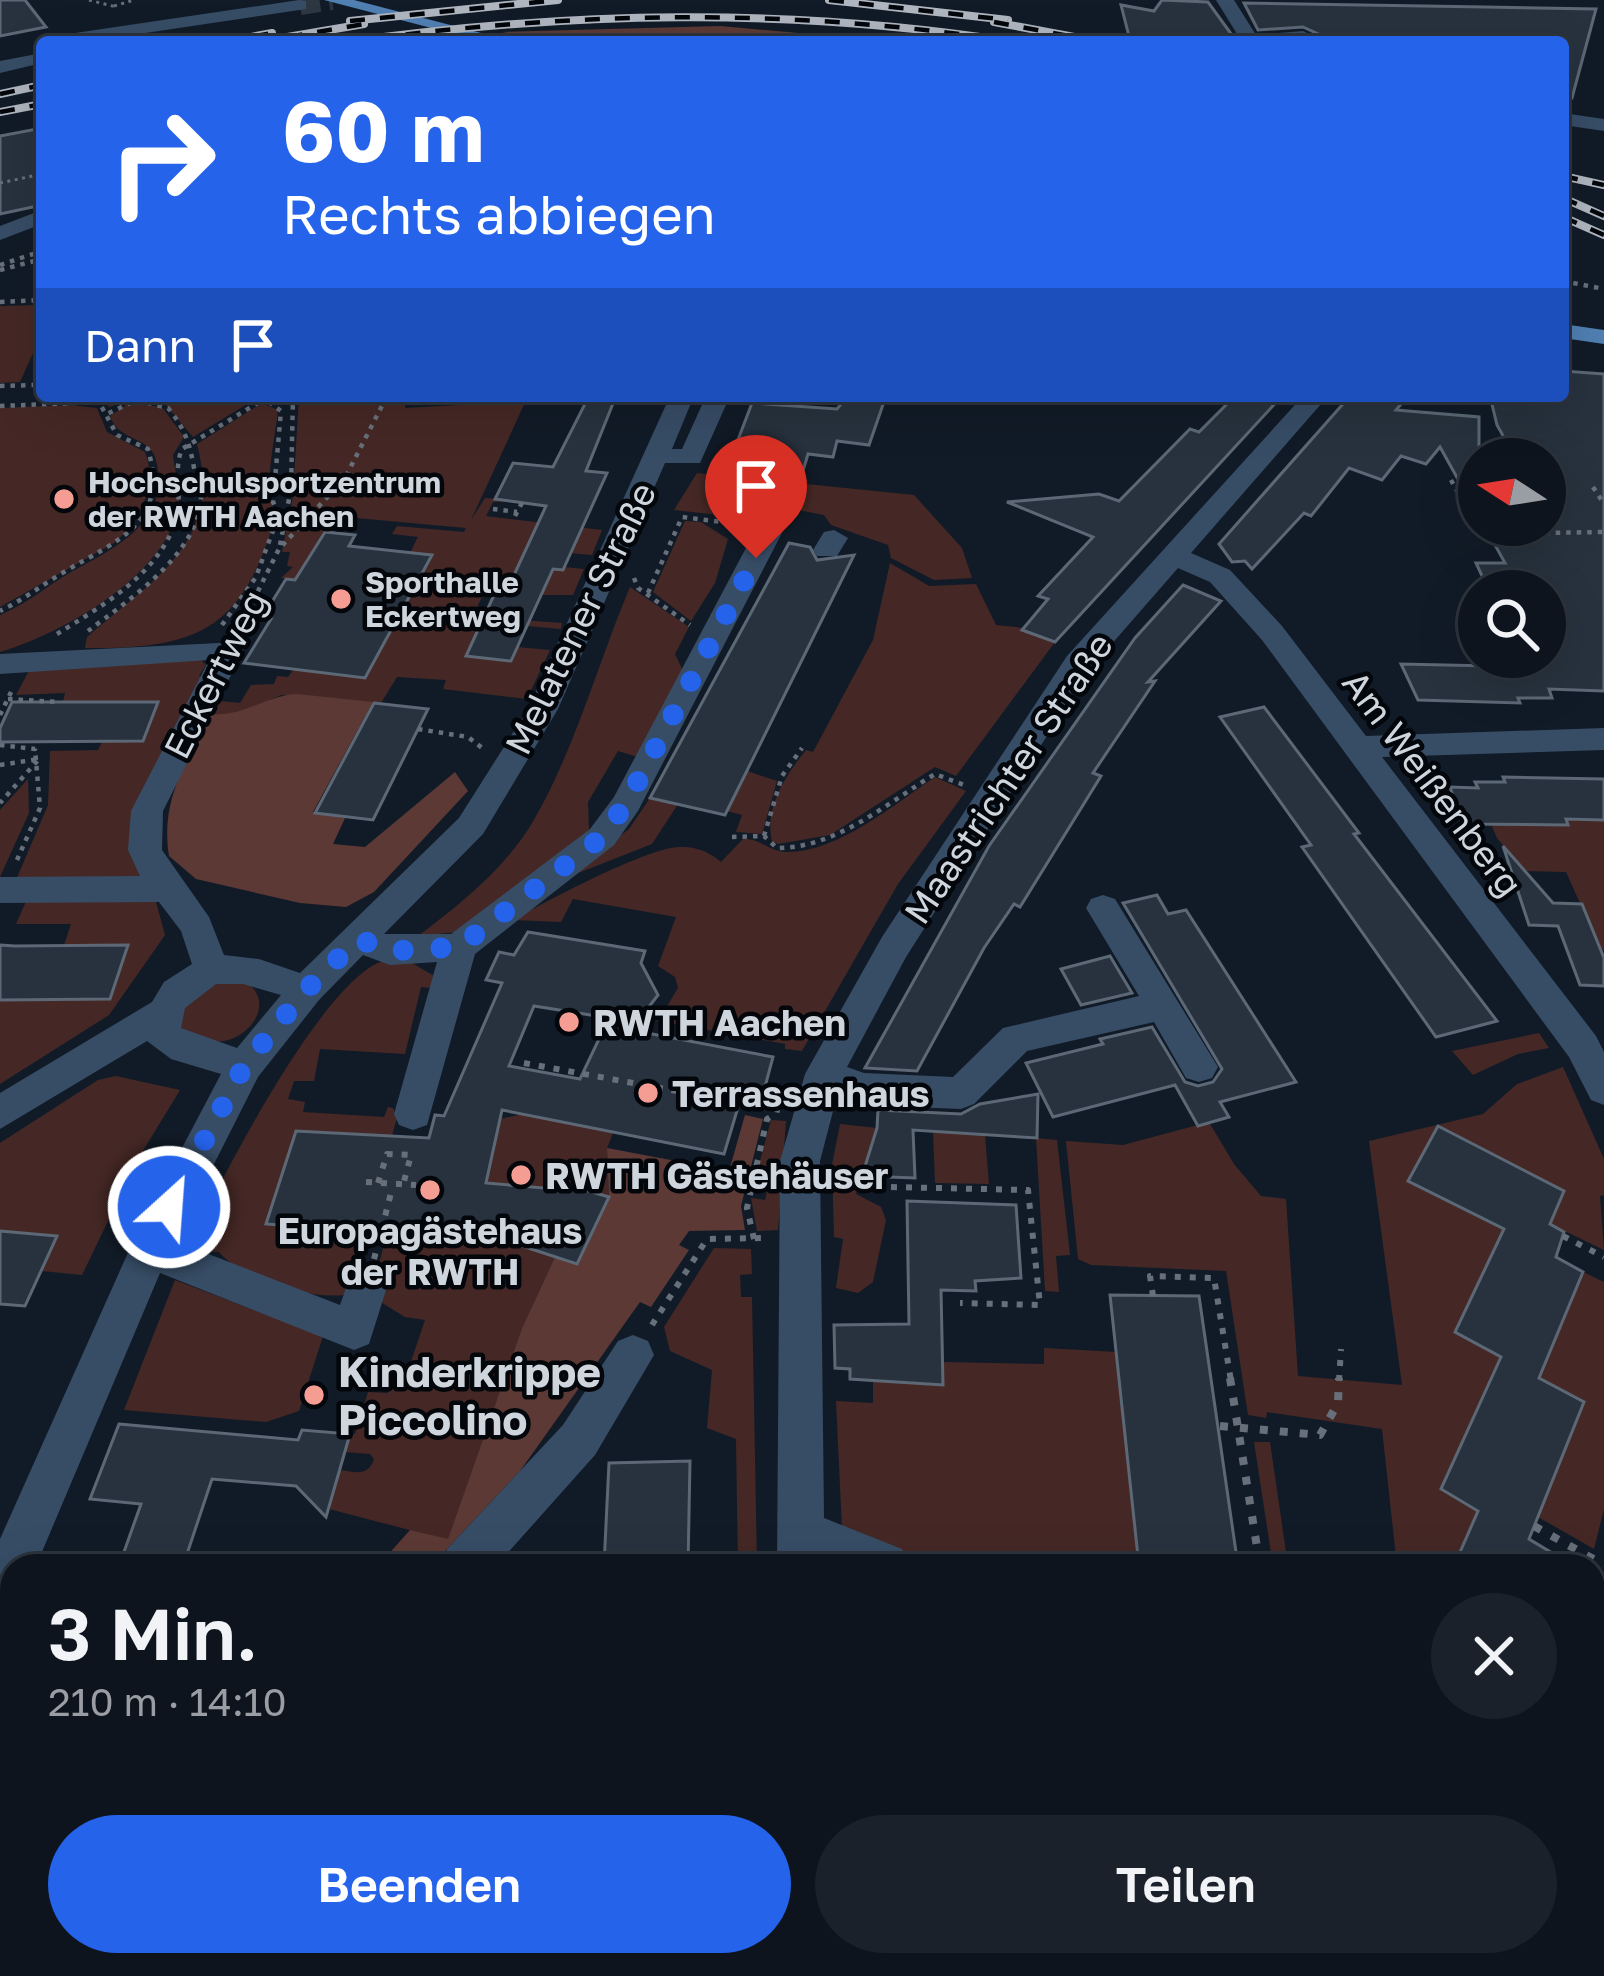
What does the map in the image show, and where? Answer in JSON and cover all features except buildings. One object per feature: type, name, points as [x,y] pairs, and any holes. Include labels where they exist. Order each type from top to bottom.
[{"type":"main road","points":[[333,0],[460,36]]},
{"type":"main road","points":[[1569,333],[1604,338]]},
{"type":"main road","points":[[1569,346],[1604,350]]},
{"type":"street","points":[[1225,0],[1247,36]]},
{"type":"street","points":[[88,36],[300,4]]},
{"type":"street","points":[[0,50],[36,44]]},
{"type":"street","points":[[0,67],[36,59]]},
{"type":"street","points":[[1569,120],[1604,125]]},
{"type":"street","points":[[0,234],[36,219]]},
{"type":"street","name":"Melatener Straße","points":[[17,1554],[148,1250],[244,1066],[306,990],[471,826],[543,709],[679,402]]},
{"type":"street","name":"Melatener Straße","points":[[657,455],[691,458],[715,402]]},
{"type":"street","name":"Maastrichter Straße","points":[[801,1549],[800,1161],[824,1074],[894,947],[1078,663],[1311,402]]},
{"type":"street","points":[[358,939],[390,951],[459,947],[602,837],[627,802],[770,529]]},
{"type":"street","name":"Am Weißenberg","points":[[1172,555],[1230,584],[1596,1053],[1604,1088]]},
{"type":"street","points":[[0,664],[218,641]]},
{"type":"street","name":"Eckertweg","points":[[211,968],[197,926],[154,871],[146,850],[147,811],[218,641]]},
{"type":"street","points":[[1357,747],[1604,739]]},
{"type":"street","points":[[2,890],[170,889]]},
{"type":"street","points":[[1103,908],[1199,1067]]},
{"type":"street","points":[[413,1114],[459,947]]},
{"type":"street","points":[[0,1113],[162,1013],[192,979],[211,968],[250,970],[306,990]]},
{"type":"street","points":[[824,1074],[862,1089],[962,1093],[1016,1039],[1163,1005]]},
{"type":"street","points":[[162,1013],[163,1036],[184,1048],[244,1066]]},
{"type":"street","points":[[148,1250],[354,1330],[365,1290]]},
{"type":"street","points":[[475,1554],[580,1440],[633,1355]]},
{"type":"path","points":[[113,6],[134,0]]},
{"type":"path","points":[[0,183],[36,175]]},
{"type":"path","points":[[0,267],[36,253]]},
{"type":"path","points":[[0,267],[36,260]]},
{"type":"path","points":[[1569,282],[1604,290]]},
{"type":"path","points":[[0,302],[36,301]]},
{"type":"path","points":[[0,386],[36,383]]},
{"type":"path","points":[[44,404],[49,402]]},
{"type":"path","points":[[0,406],[65,402]]},
{"type":"path","points":[[0,610],[112,549],[144,515],[154,484],[151,457],[145,447],[117,435],[98,402]]},
{"type":"path","points":[[82,636],[134,596],[189,529],[201,497],[190,444],[176,417],[161,404],[126,402],[107,414]]},
{"type":"path","points":[[55,635],[128,585],[170,536],[184,489],[178,457],[190,444],[258,402]]},
{"type":"path","points":[[218,641],[247,592],[279,514],[274,502],[281,410],[265,402]]},
{"type":"path","points":[[279,549],[291,489],[293,402]]},
{"type":"path","name":"Eckertweg","points":[[218,641],[279,549],[345,478],[384,402]]},
{"type":"path","points":[[1451,480],[1458,493]]},
{"type":"path","points":[[1593,487],[1604,504]]},
{"type":"path","points":[[493,509],[516,514],[523,501]]},
{"type":"path","points":[[648,593],[682,518],[770,529]]},
{"type":"path","points":[[1566,532],[1604,532]]},
{"type":"path","points":[[608,571],[638,579],[638,588],[680,620]]},
{"type":"path","points":[[8,699],[61,699],[58,701]]},
{"type":"path","points":[[418,729],[468,737],[508,767]]},
{"type":"path","points":[[0,745],[36,746],[40,808],[2,890]]},
{"type":"path","points":[[764,836],[782,776],[802,748]]},
{"type":"path","points":[[0,765],[39,759]]},
{"type":"path","points":[[0,803],[39,759]]},
{"type":"path","points":[[732,837],[764,836],[777,848],[832,838],[935,773],[989,795]]},
{"type":"path","points":[[524,1063],[780,1110]]},
{"type":"path","points":[[378,1183],[386,1154],[411,1156],[403,1185]]},
{"type":"path","points":[[365,1182],[416,1185]]},
{"type":"path","points":[[891,1187],[1028,1190],[1040,1305],[960,1303]]},
{"type":"path","points":[[365,1290],[392,1193]]},
{"type":"path","points":[[1563,1237],[1604,1257]]},
{"type":"path","points":[[660,1311],[707,1239],[745,1239]]},
{"type":"path","points":[[1153,1296],[1150,1276],[1214,1278],[1258,1554]]},
{"type":"path","points":[[1220,1426],[1321,1435],[1338,1403],[1341,1349]]},
{"type":"path","points":[[1534,1526],[1584,1554]]},
{"type":"shaded area","points":[[720,26],[833,36],[523,36],[502,32]]},
{"type":"shaded area","points":[[36,305],[36,346],[20,382],[0,383],[0,306]]},
{"type":"shaded area","points":[[156,402],[250,402],[193,437],[164,403]]},
{"type":"shaded area","points":[[299,402],[406,402],[405,408],[525,402],[471,520],[485,498],[514,501],[493,502],[486,516],[602,530],[592,555],[570,553],[564,567],[584,569],[573,595],[483,595],[477,607],[522,613],[520,620],[562,623],[561,629],[527,626],[522,635],[477,631],[467,656],[517,647],[550,650],[527,699],[443,689],[446,680],[397,677],[381,703],[281,695],[236,717],[211,714],[220,701],[240,703],[251,685],[274,684],[277,676],[288,677],[294,669],[365,678],[431,556],[410,553],[418,537],[392,534],[397,526],[464,532],[466,528],[334,516],[295,580],[281,578],[293,567],[287,566],[290,552],[282,552],[293,496]]},
{"type":"shaded area","points":[[129,403],[162,407],[184,437],[173,455],[179,503],[168,535],[152,558],[106,600],[51,632],[0,652],[0,615],[106,553],[149,515],[159,479],[155,457],[146,445],[119,430],[110,416]]},
{"type":"shaded area","points":[[262,403],[278,410],[270,478],[276,516],[248,584],[212,624],[188,636],[159,644],[85,648],[87,637],[157,577],[191,534],[203,478],[197,444]]},
{"type":"shaded area","name":"Hochschulsportzentrum der RWTH Aachen","points":[[0,408],[97,408],[107,432],[145,452],[149,477],[144,502],[114,543],[0,607]]},
{"type":"shaded area","points":[[697,473],[914,495],[962,548],[972,578],[934,580],[891,558],[888,545],[831,525],[824,515],[740,499],[728,516],[674,510]]},
{"type":"shaded area","points":[[685,521],[701,522],[728,539],[715,583],[691,621],[653,592]]},
{"type":"shaded area","points":[[890,563],[929,586],[976,584],[996,625],[1024,628],[1055,642],[956,776],[935,767],[830,835],[778,844],[772,841],[770,829],[778,792],[806,750],[813,752],[873,640]]},
{"type":"shaded area","points":[[630,587],[689,627],[675,654],[685,675],[638,757],[618,751],[588,802],[589,830],[457,932],[418,936],[497,868],[535,818],[575,733]]},
{"type":"shaded area","points":[[201,660],[206,665],[199,676],[203,678],[134,812],[147,877],[16,880],[48,805],[50,751],[98,750],[102,742],[143,741],[158,703],[63,702],[65,693],[16,695],[31,667]]},
{"type":"shaded area","points":[[297,694],[373,702],[313,812],[345,818],[333,844],[365,847],[455,772],[468,791],[374,892],[346,907],[300,903],[196,879],[169,856],[172,799],[211,714]]},
{"type":"shaded area","points":[[747,771],[777,781],[762,834],[736,832],[742,815],[727,811]]},
{"type":"shaded area","points":[[935,777],[966,791],[898,884],[802,1051],[649,1019],[663,1013],[678,988],[675,977],[658,966],[676,917],[573,899],[561,922],[513,920],[662,850],[696,848],[721,862],[743,839],[786,852],[825,844],[865,825]]},
{"type":"shaded area","points":[[28,779],[29,813],[0,877],[0,810]]},
{"type":"shaded area","points":[[650,798],[678,804],[652,844],[568,877],[629,829]]},
{"type":"shaded area","points":[[1604,818],[1601,950],[1566,872],[1525,871],[1491,824],[1567,825],[1566,819]]},
{"type":"shaded area","points":[[28,897],[147,899],[156,902],[165,935],[109,1015],[0,1084],[0,1000],[109,999],[128,946],[64,945],[71,924],[16,924]]},
{"type":"shaded area","points":[[383,961],[412,963],[434,976],[432,988],[421,987],[405,1054],[320,1049],[314,1081],[294,1081],[288,1099],[305,1102],[303,1112],[384,1117],[388,1107],[393,1108],[397,1118],[389,1146],[266,1223],[352,1229],[379,1192],[349,1294],[318,1295],[280,1286],[244,1271],[219,1252],[188,1250],[245,1137],[302,1045],[358,976]]},
{"type":"shaded area","points":[[213,982],[249,984],[259,1001],[250,1026],[224,1041],[185,1034],[179,1025],[182,1005]]},
{"type":"shaded area","points":[[1539,1033],[1549,1048],[1518,1054],[1473,1075],[1452,1051]]},
{"type":"shaded area","points":[[1563,1067],[1604,1159],[1604,1195],[1600,1196],[1604,1250],[1550,1224],[1564,1191],[1439,1126],[1409,1180],[1504,1229],[1455,1332],[1501,1357],[1441,1488],[1478,1511],[1459,1554],[1396,1554],[1382,1429],[1267,1412],[1266,1418],[1248,1415],[1226,1271],[1091,1265],[1078,1259],[1066,1141],[1123,1145],[1209,1122],[1234,1164],[1261,1196],[1286,1199],[1298,1376],[1402,1385],[1369,1141],[1483,1114],[1517,1084]]},
{"type":"shaded area","points":[[116,1076],[180,1090],[138,1159],[82,1275],[42,1271],[56,1236],[0,1231],[0,1143],[98,1080]]},
{"type":"shaded area","points":[[523,1114],[613,1133],[607,1148],[609,1197],[559,1182],[555,1189],[486,1183],[500,1119]]},
{"type":"shaded area","points":[[745,1115],[763,1119],[741,1206],[745,1230],[689,1231],[679,1245],[689,1250],[651,1307],[640,1302],[520,1471],[442,1554],[389,1554],[410,1530],[448,1539],[522,1328],[555,1257],[577,1264],[609,1198],[607,1148],[729,1171]]},
{"type":"shaded area","points":[[771,1120],[786,1121],[778,1230],[757,1231],[751,1198],[765,1200],[770,1177],[756,1176]]},
{"type":"shaded area","points":[[840,1124],[877,1128],[856,1194],[881,1207],[886,1220],[873,1282],[858,1293],[836,1288],[843,1239],[834,1237],[832,1165]]},
{"type":"shaded area","points":[[933,1132],[985,1135],[989,1184],[935,1183]]},
{"type":"shaded area","points":[[1036,1138],[1057,1140],[1070,1255],[1056,1256],[1059,1292],[1045,1291]]},
{"type":"shaded area","points":[[397,1193],[414,1195],[404,1237],[516,1244],[521,1219],[526,1247],[555,1257],[522,1328],[448,1540],[329,1509],[340,1470],[365,1471],[374,1459],[370,1454],[344,1452],[368,1392],[388,1393],[392,1378],[405,1379],[425,1320],[405,1317],[371,1296]]},
{"type":"shaded area","points":[[714,1248],[751,1249],[752,1274],[740,1275],[741,1297],[752,1297],[757,1554],[738,1554],[736,1439],[707,1428],[712,1370],[670,1351],[664,1327]]},
{"type":"shaded area","points":[[1583,1272],[1604,1282],[1604,1509],[1594,1549],[1538,1517],[1584,1403],[1539,1378]]},
{"type":"shaded area","points":[[175,1280],[323,1336],[299,1411],[266,1422],[124,1410]]},
{"type":"shaded area","points":[[1044,1348],[1117,1352],[1138,1554],[894,1554],[842,1529],[836,1401],[873,1403],[873,1380],[942,1385],[942,1362],[1044,1364]]},
{"type":"shaded area","points":[[1254,1442],[1270,1442],[1286,1554],[1271,1554]]},
{"type":"tunnel","points":[[300,5],[332,0]]},
{"type":"railway","points":[[350,21],[558,0]]},
{"type":"railway","points":[[829,0],[1008,20]]},
{"type":"railway","points":[[396,36],[514,24],[680,17],[847,23],[969,36]]},
{"type":"railway","points":[[994,22],[1069,36]]},
{"type":"railway","points":[[293,36],[364,24]]},
{"type":"railway","points":[[256,36],[272,33]]},
{"type":"railway","points":[[0,94],[36,86]]},
{"type":"railway","points":[[0,112],[36,105]]},
{"type":"railway","points":[[1569,177],[1604,185]]},
{"type":"railway","points":[[1569,201],[1604,216]]},
{"type":"railway","points":[[1569,220],[1604,235]]},
{"type":"place","name":"Hochschulsportzentrum der RWTH Aachen","points":[[64,499]]},
{"type":"place","name":"Sporthalle Eckertweg","points":[[341,599]]},
{"type":"place","name":"RWTH Aachen","points":[[569,1022]]},
{"type":"place","name":"Terrassenhaus","points":[[648,1093]]},
{"type":"place","name":"RWTH Gästehäuser","points":[[521,1175]]},
{"type":"place","name":"Europagästehaus der RWTH","points":[[430,1190]]},
{"type":"place","name":"Kinderkrippe Piccolino","points":[[314,1395]]},
{"type":"route","points":[[169,1207],[244,1066],[306,990],[358,939],[390,951],[459,947],[515,899],[602,837],[627,802],[756,558]]}]
